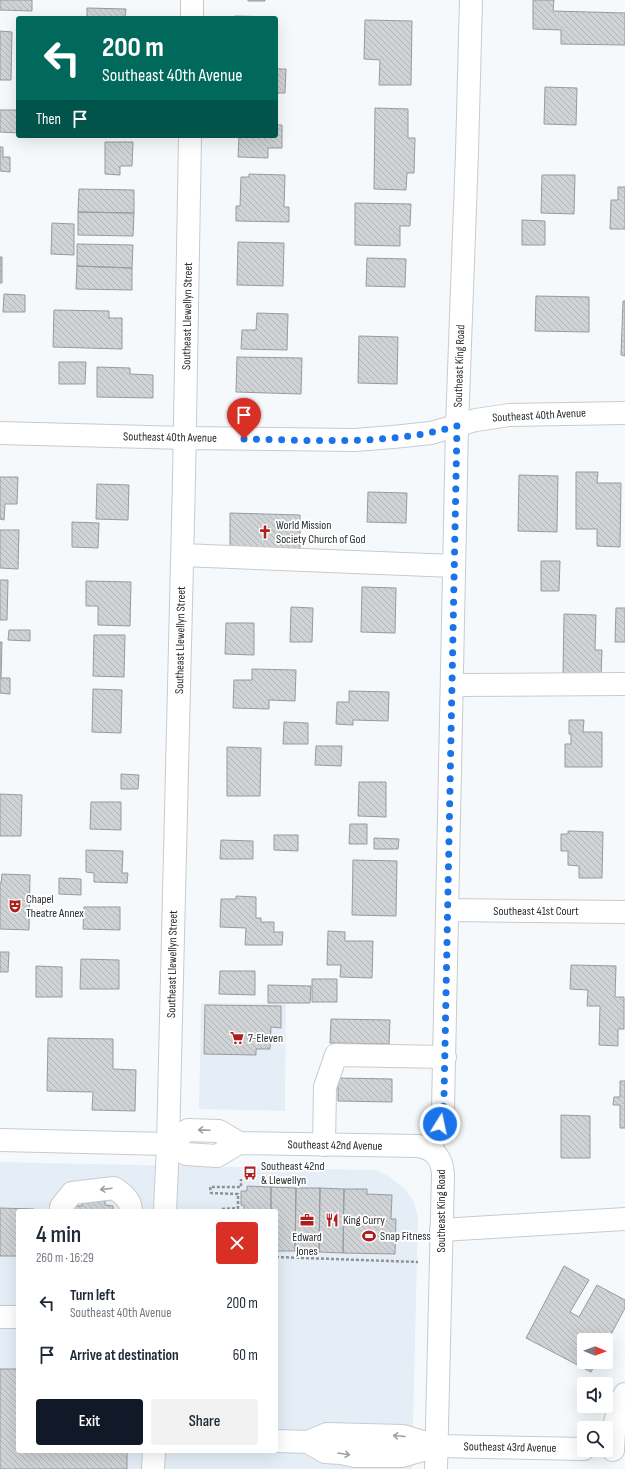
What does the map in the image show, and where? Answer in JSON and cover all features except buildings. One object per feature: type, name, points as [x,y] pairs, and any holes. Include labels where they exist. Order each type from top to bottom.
[{"type":"street","points":[[192,0],[192,16]]},
{"type":"street","name":"Southeast King Road","points":[[436,1469],[443,1170],[436,1154],[430,1149],[440,1124],[443,1110],[445,1057],[457,426],[468,152],[471,0]]},
{"type":"street","name":"Southeast Llewellyn Street","points":[[165,1209],[168,1144],[185,438],[190,138]]},
{"type":"street","name":"Southeast 40th Avenue","points":[[0,433],[185,438],[355,440],[431,433],[476,420],[509,415],[625,413]]},
{"type":"street","points":[[182,555],[454,566]]},
{"type":"street","points":[[452,685],[513,686],[625,684]]},
{"type":"street","name":"Southeast 41st Court","points":[[448,910],[625,912]]},
{"type":"street","points":[[324,1144],[325,1087],[336,1055],[445,1057]]},
{"type":"street","name":"Southeast 42nd Avenue","points":[[168,1144],[188,1130],[220,1131],[239,1143],[418,1146],[430,1149]]},
{"type":"street","points":[[0,1140],[168,1144]]},
{"type":"street","points":[[61,1209],[72,1193],[114,1188],[124,1194],[131,1205],[131,1209]]},
{"type":"street","points":[[441,1230],[625,1219]]},
{"type":"street","points":[[0,1317],[16,1317]]},
{"type":"street","points":[[615,1450],[614,1423],[618,1409],[625,1394]]},
{"type":"street","name":"Southeast 43rd Avenue","points":[[278,1441],[308,1442],[327,1434],[403,1436],[437,1446],[577,1449]]},
{"type":"street","points":[[153,1469],[154,1453]]},
{"type":"path","points":[[222,1209],[238,1208],[238,1194],[211,1193],[210,1187],[241,1187],[241,1179]]},
{"type":"path","points":[[278,1257],[441,1262]]},
{"type":"shaded area","points":[[201,1003],[286,1004],[285,1111],[199,1109]]},
{"type":"shaded area","points":[[0,1162],[376,1170],[394,1180],[406,1190],[414,1202],[418,1217],[412,1469],[0,1469]]},
{"type":"place","name":"World Mission Society Church of God","points":[[265,532]]},
{"type":"place","name":"Chapel Theatre Annex","points":[[15,906]]},
{"type":"place","name":"7-Eleven","points":[[237,1038]]},
{"type":"place","name":"Southeast 42nd & Llewellyn","points":[[250,1173]]},
{"type":"place","name":"Edward Jones","points":[[307,1220]]},
{"type":"place","name":"King Curry","points":[[332,1220]]},
{"type":"place","name":"Snap Fitness","points":[[369,1236]]},
{"type":"route","points":[[244,439],[355,440],[431,433],[457,426],[444,1097],[440,1124]]}]
